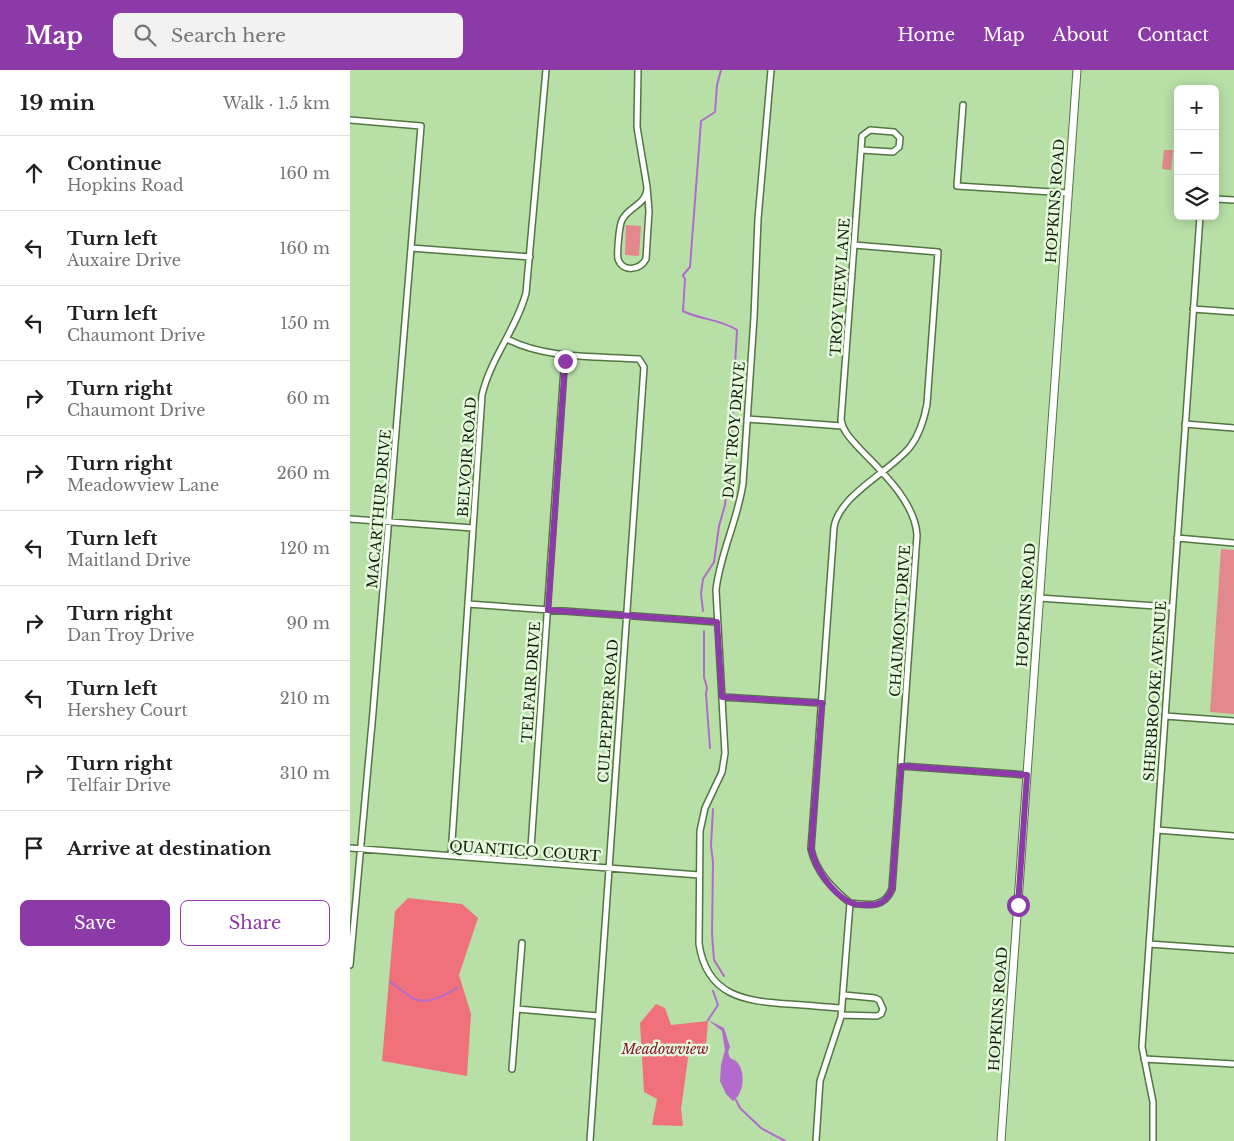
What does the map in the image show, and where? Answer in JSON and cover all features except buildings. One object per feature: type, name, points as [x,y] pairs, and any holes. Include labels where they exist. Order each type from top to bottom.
[{"type":"street","name":"BELVOIR ROAD","points":[[451,856],[482,395],[489,370],[507,339],[522,306],[528,280],[546,70]]},
{"type":"street","points":[[638,70],[637,127],[647,187],[649,211],[646,259],[638,267],[626,267],[621,264],[618,258],[620,226],[623,219],[647,194],[647,187]]},
{"type":"street","name":"DAN TROY DRIVE","points":[[770,70],[758,219],[754,317],[741,496],[718,574],[716,590],[724,763],[709,797],[700,831],[700,952],[706,968],[722,987],[735,995],[750,1000],[842,1008]]},
{"type":"street","name":"HOPKINS ROAD","points":[[1001,1141],[1077,70]]},
{"type":"street","points":[[962,105],[957,186],[1068,193]]},
{"type":"street","name":"MACARTHUR DRIVE","points":[[350,120],[421,126],[389,522],[350,965]]},
{"type":"street","name":"TROY VIEW LANE","points":[[842,426],[842,412],[862,136],[870,130],[894,132],[900,138],[899,147],[893,152],[861,150]]},
{"type":"street","points":[[1219,199],[1234,200]]},
{"type":"street","name":"SHERBROOKE AVENUE","points":[[1153,1141],[1153,1102],[1142,1047],[1171,607],[1200,220]]},
{"type":"street","points":[[816,1141],[820,1081],[842,1015],[850,903],[823,876],[815,862],[811,849],[836,520],[841,509],[910,446],[919,432],[925,414],[938,252],[854,245]]},
{"type":"street","points":[[411,248],[530,257]]},
{"type":"street","points":[[1193,309],[1234,312]]},
{"type":"street","name":"CULPEPPER ROAD","points":[[507,339],[520,346],[538,351],[638,359],[644,367],[590,1141]]},
{"type":"street","name":"TELFAIR DRIVE","points":[[530,862],[566,354]]},
{"type":"street","points":[[747,419],[842,426]]},
{"type":"street","points":[[1184,424],[1234,428]]},
{"type":"street","name":"CHAUMONT DRIVE","points":[[842,426],[912,512],[917,526],[892,889],[886,899],[878,904],[871,906],[850,903]]},
{"type":"street","points":[[350,519],[473,528]]},
{"type":"street","points":[[1176,538],[1234,543]]},
{"type":"street","points":[[1039,598],[1171,607]]},
{"type":"street","points":[[468,604],[717,622]]},
{"type":"street","points":[[722,697],[822,703]]},
{"type":"street","points":[[1164,716],[1234,721]]},
{"type":"street","points":[[901,766],[1027,775]]},
{"type":"street","points":[[1156,830],[1234,836]]},
{"type":"street","name":"QUANTICO COURT","points":[[350,848],[699,875]]},
{"type":"street","points":[[512,1069],[522,943]]},
{"type":"street","points":[[1149,944],[1234,950]]},
{"type":"street","points":[[842,1015],[876,1016],[881,1014],[883,1009],[879,1000],[875,998],[844,995]]},
{"type":"street","points":[[517,1009],[598,1016]]},
{"type":"street","points":[[1144,1059],[1234,1064]]},
{"type":"shaded area","points":[[1164,150],[1173,150],[1171,170],[1162,169]]},
{"type":"shaded area","points":[[626,225],[641,226],[639,256],[625,255]]},
{"type":"shaded area","points":[[1221,549],[1234,550],[1234,714],[1210,712]]},
{"type":"shaded area","points":[[708,1020],[724,1028],[730,1047],[728,1052],[730,1058],[737,1062],[742,1071],[743,1077],[740,1093],[733,1101],[726,1094],[720,1081],[721,1065],[725,1050],[722,1031]]},
{"type":"green space","points":[[408,898],[462,904],[478,918],[459,975],[471,1014],[467,1076],[382,1061],[395,911]]},
{"type":"green space","name":"Meadowview","points":[[656,1004],[665,1008],[671,1025],[708,1021],[706,1045],[689,1051],[681,1109],[683,1126],[652,1125],[657,1099],[644,1092],[640,1023]]},
{"type":"waterway","points":[[703,611],[701,593],[703,579],[714,562],[719,526],[725,505],[731,440],[737,330],[731,326],[683,311],[685,279],[683,275],[690,267],[701,121],[715,112],[717,85],[721,70]]},
{"type":"waterway","points":[[704,631],[704,677],[707,688],[710,748]]},
{"type":"waterway","points":[[713,809],[711,846],[713,862],[712,934],[714,960],[724,976]]},
{"type":"waterway","points":[[390,982],[412,998],[424,1001],[436,999],[457,988]]},
{"type":"waterway","points":[[708,1020],[718,1005],[713,991]]},
{"type":"waterway","points":[[736,1100],[740,1108],[761,1128],[785,1141]]},
{"type":"route","points":[[565,361],[548,610],[717,622],[722,697],[822,703],[811,849],[818,869],[823,876],[850,903],[871,906],[878,904],[886,899],[892,889],[901,766],[1027,775],[1018,905]]}]
